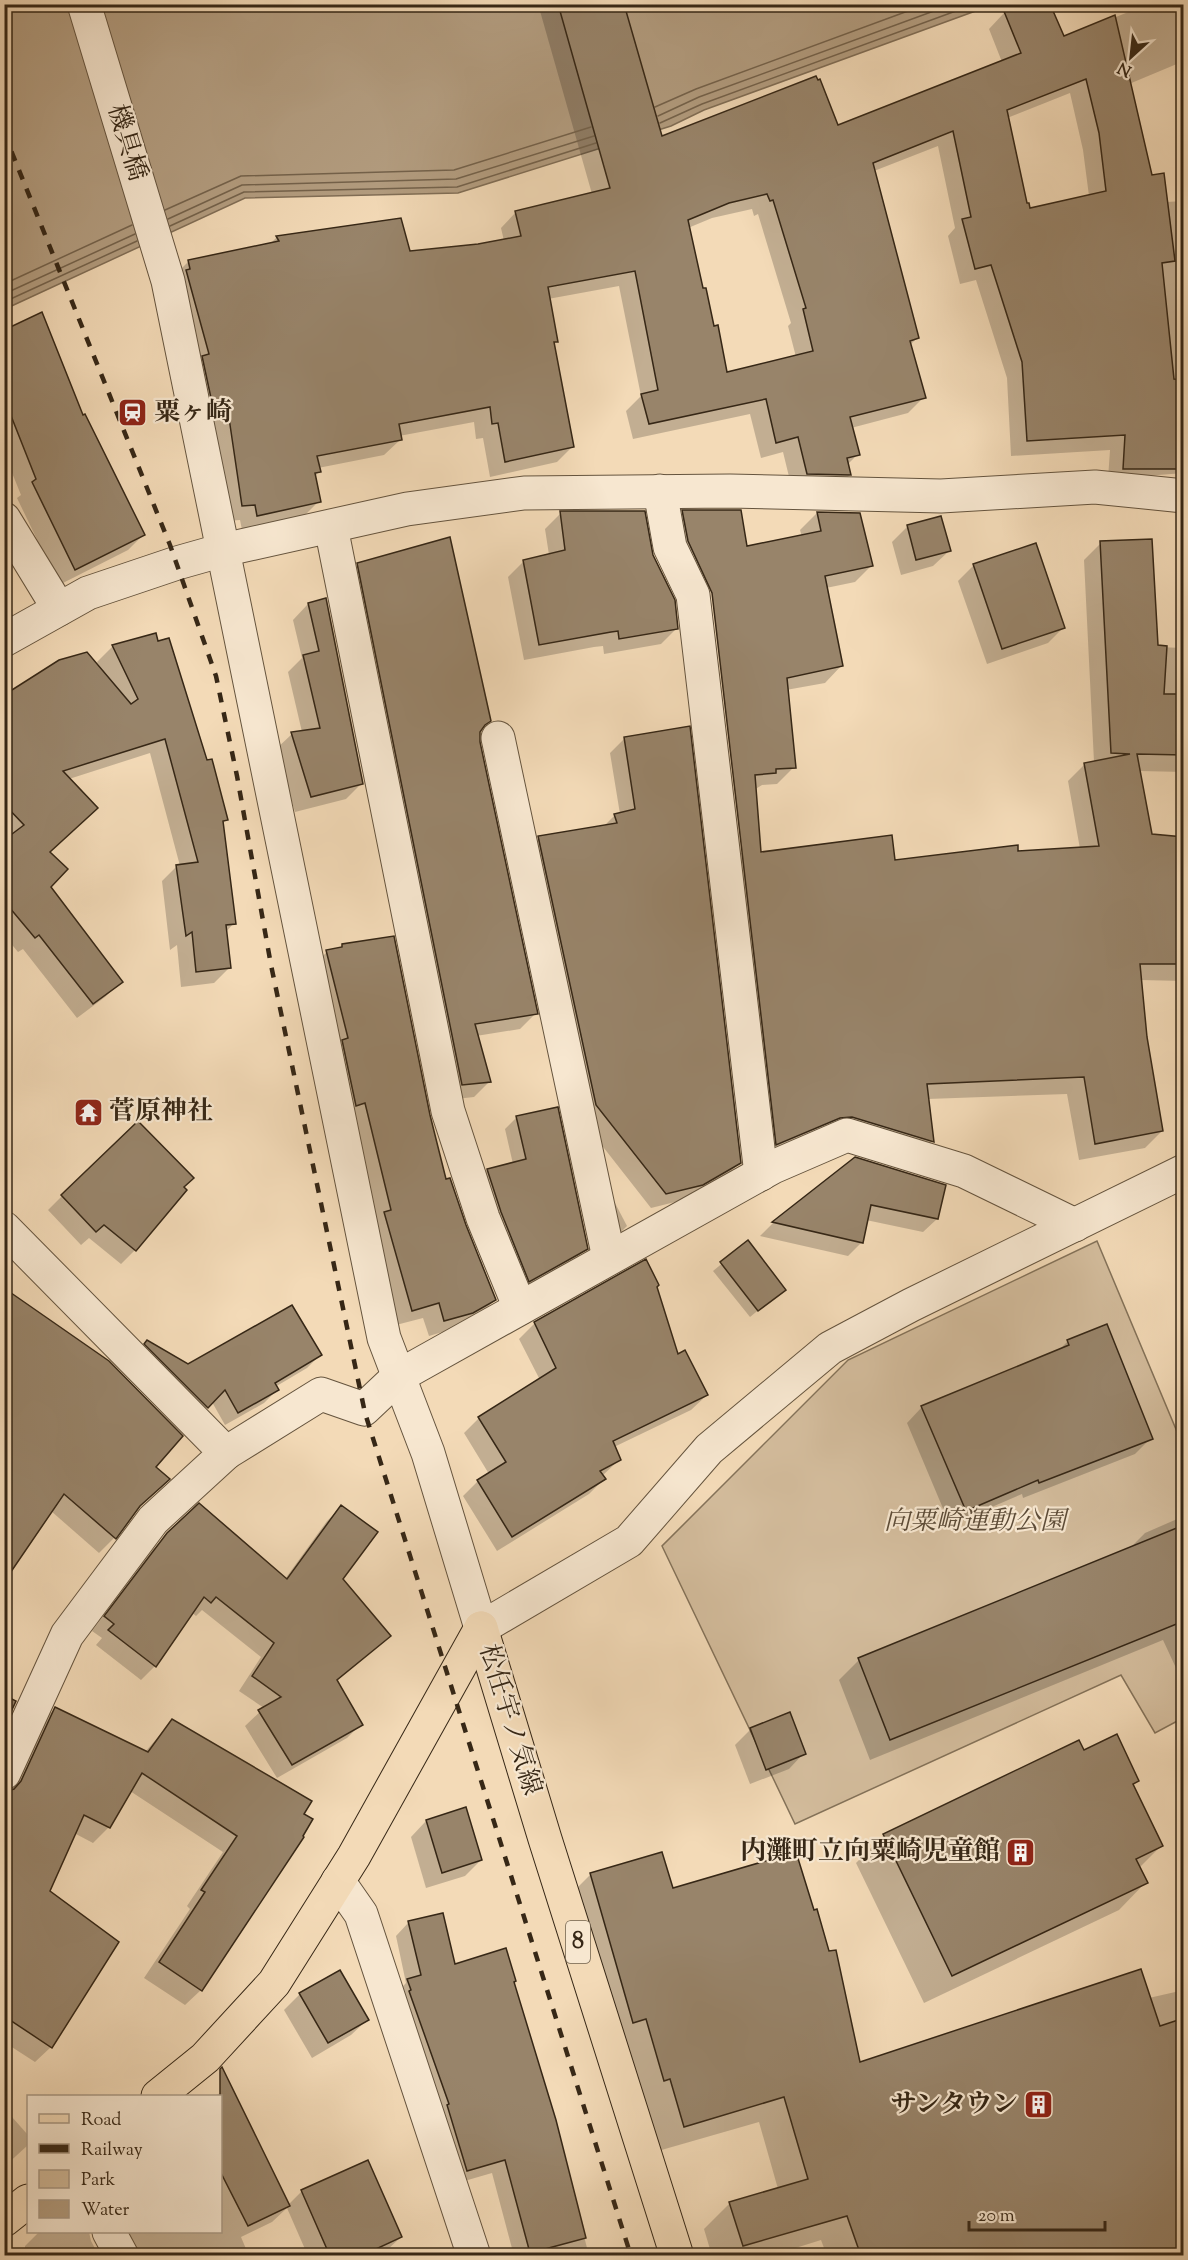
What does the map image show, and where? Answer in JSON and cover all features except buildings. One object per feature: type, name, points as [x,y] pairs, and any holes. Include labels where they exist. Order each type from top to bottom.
[{"type":"main road","name":"松任宇ノ気線","points":[[160,2095],[205,2058],[274,1983],[354,1856],[481,1628]]},
{"type":"main road","name":"松任宇ノ気線","points":[[481,1628],[677,2256]]},
{"type":"main road","points":[[4,2220],[27,2202]]},
{"type":"street","name":"機具橋","points":[[84,4],[168,281],[384,1338],[429,1453],[481,1628]]},
{"type":"street","points":[[4,640],[88,593],[223,550],[407,510],[524,493],[730,491],[941,496],[1095,487],[1184,496]]},
{"type":"street","points":[[660,491],[670,547],[693,595],[761,1174]]},
{"type":"street","points":[[4,519],[59,609]]},
{"type":"street","points":[[331,527],[448,1111],[483,1218],[520,1308]]},
{"type":"street","points":[[498,738],[609,1258]]},
{"type":"street","points":[[4,1773],[67,1635],[153,1520],[226,1453],[321,1394],[364,1409],[399,1376],[761,1174],[847,1135],[964,1171],[1075,1225]]},
{"type":"street","points":[[481,1628],[629,1541],[709,1449],[830,1348],[911,1305],[1184,1172]]},
{"type":"street","points":[[4,1228],[226,1453]]},
{"type":"street","points":[[338,1881],[361,1914],[474,2256]]},
{"type":"street","points":[[110,2233],[122,2256]]},
{"type":"green space","name":"向粟崎運動公園","points":[[1097,1241],[1183,1446],[1183,1718],[1155,1733],[1121,1675],[795,1824],[662,1546],[848,1360]]},
{"type":"water","points":[[4,5],[992,5],[704,110],[671,126],[458,193],[245,198],[5,309]]},
{"type":"railway","points":[[4,133],[170,545],[216,676],[237,776],[271,965],[365,1413],[631,2256]]},
{"type":"place","name":"粟ヶ崎","points":[[133,413]]},
{"type":"place","name":"菅原神社","points":[[88,1112]]},
{"type":"place","name":"内灘町立向粟崎児童館","points":[[1021,1852]]},
{"type":"place","name":"サンタウン","points":[[1039,2105]]}]
